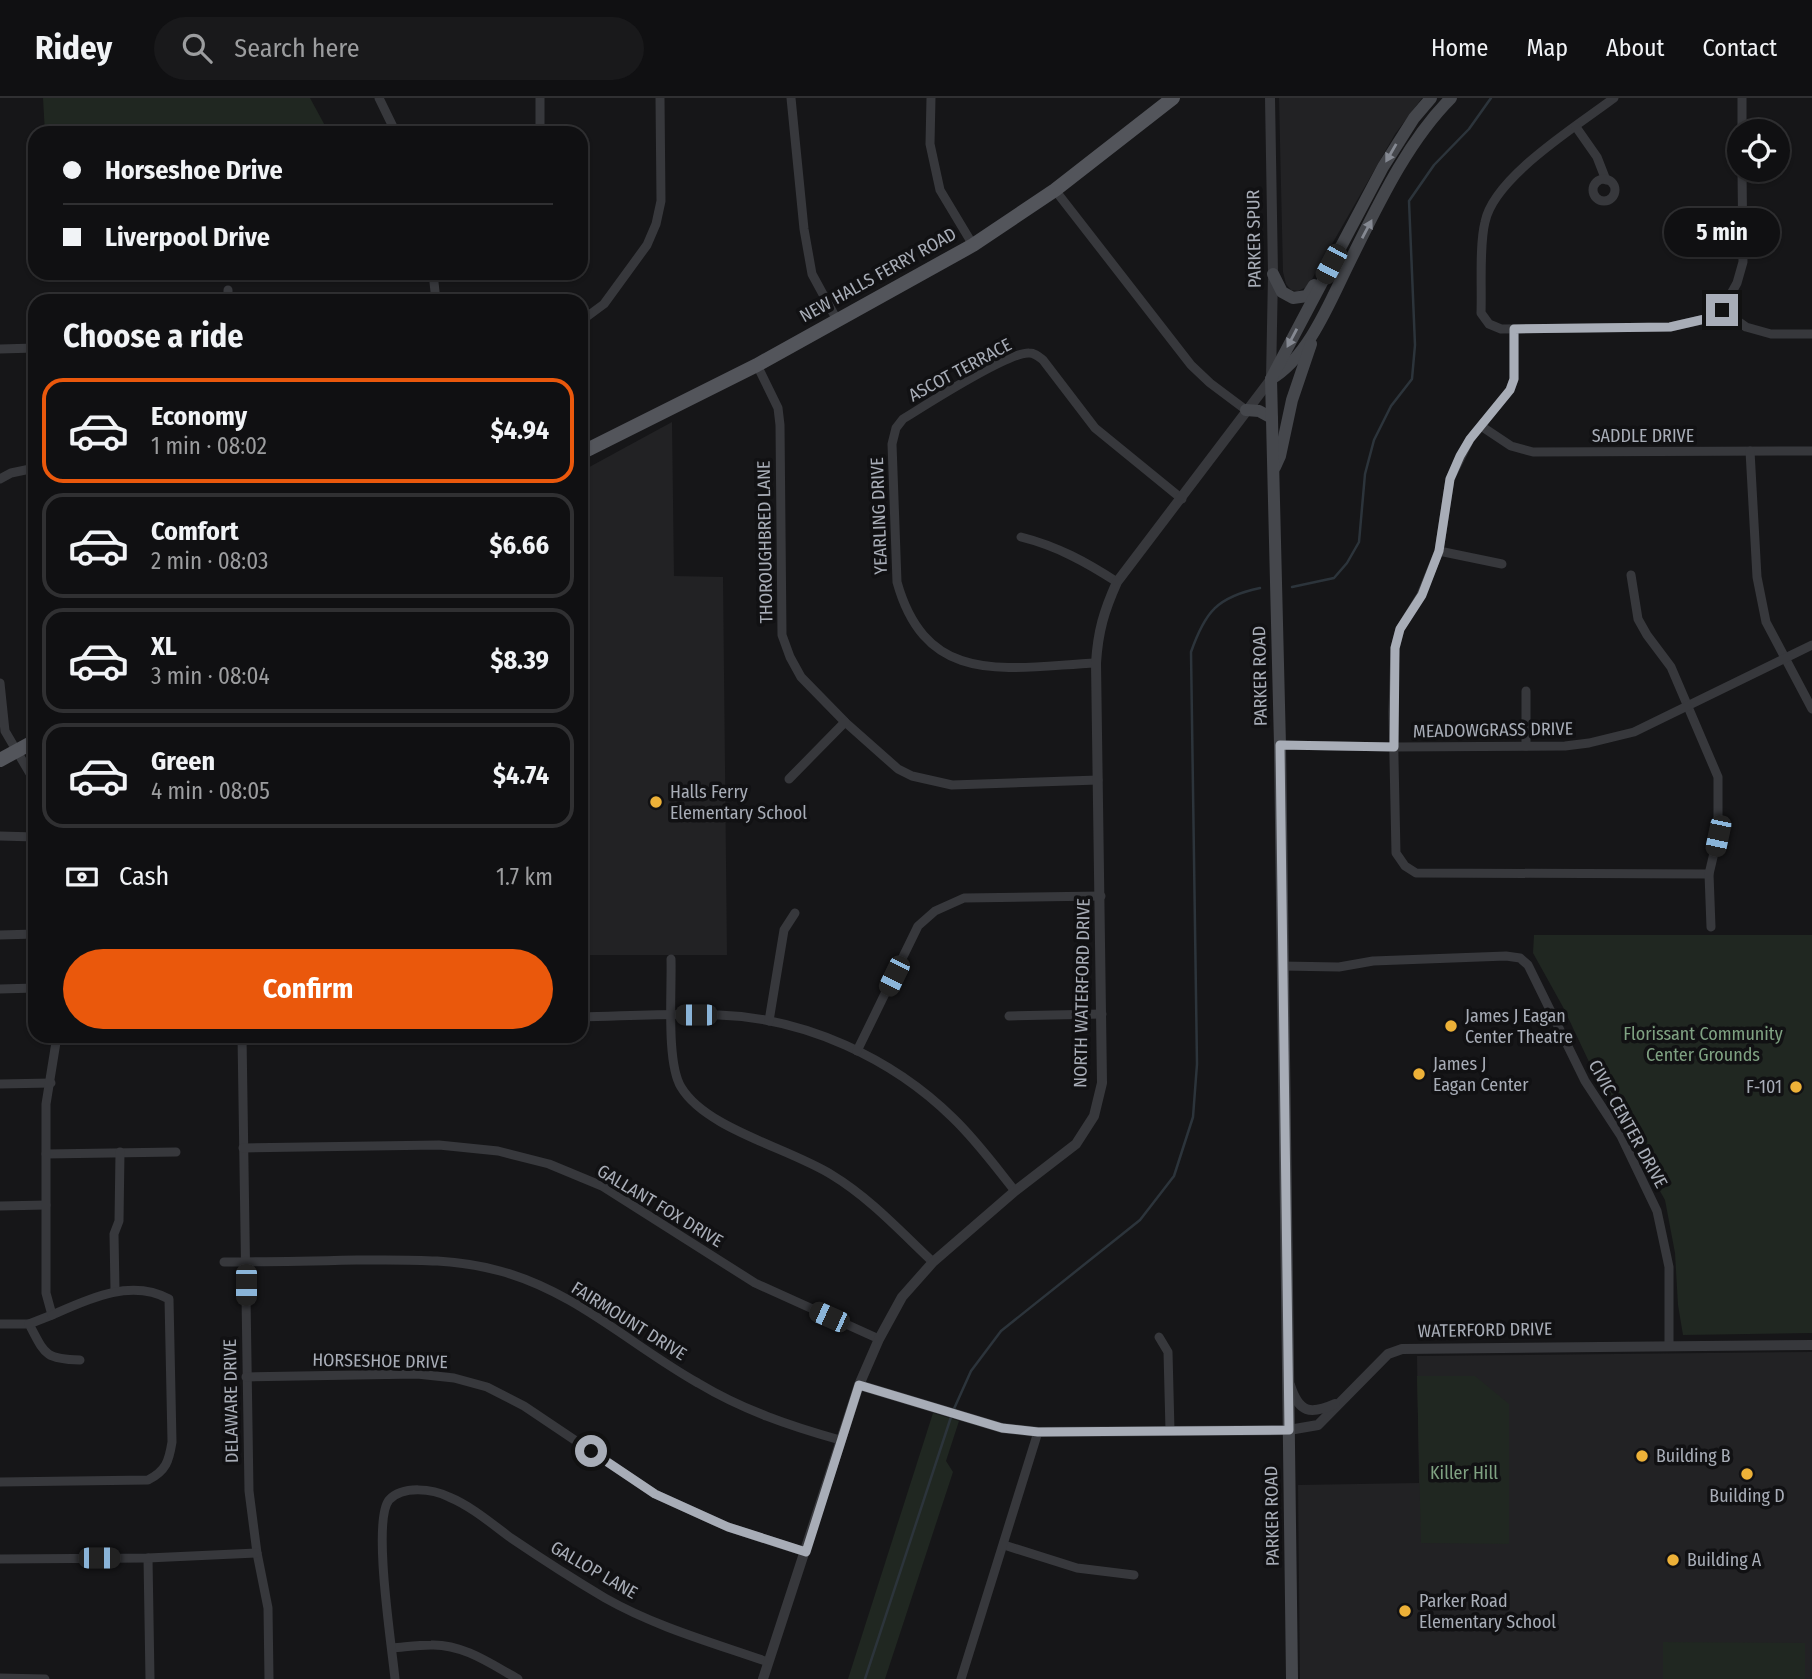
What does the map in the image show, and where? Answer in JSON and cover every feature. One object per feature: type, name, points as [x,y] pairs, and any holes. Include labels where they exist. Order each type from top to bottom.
[{"type":"main road","name":"NEW HALLS FERRY ROAD","points":[[588,450],[757,365],[973,244],[1055,190],[1173,98]]},
{"type":"main road","name":"PARKER ROAD","points":[[1292,1679],[1280,745],[1271,379],[1398,142],[1431,98]]},
{"type":"main road","name":"PARKER ROAD","points":[[1271,379],[1284,372],[1292,362],[1325,311],[1405,159],[1421,134],[1451,98]]},
{"type":"main road","points":[[1273,274],[1282,292],[1293,298],[1307,296],[1343,241]]},
{"type":"main road","name":"PARKER ROAD","points":[[1273,471],[1280,456],[1292,400],[1325,311]]},
{"type":"main road","points":[[1246,410],[1259,411],[1272,418]]},
{"type":"main road","points":[[0,760],[28,745]]},
{"type":"street","points":[[379,98],[393,126]]},
{"type":"street","points":[[540,98],[540,126]]},
{"type":"street","points":[[588,316],[604,304],[647,245],[656,224],[661,201],[660,98]]},
{"type":"street","points":[[791,98],[804,229],[812,274],[837,320]]},
{"type":"street","points":[[931,98],[930,144],[940,190],[973,244]]},
{"type":"street","name":"PARKER SPUR","points":[[1270,98],[1273,274],[1271,379]]},
{"type":"street","points":[[1614,98],[1513,175],[1489,208],[1484,224],[1481,313],[1489,324],[1501,329],[1670,327],[1705,319],[1722,310],[1737,284],[1743,262],[1742,182]]},
{"type":"street","points":[[1742,98],[1742,119]]},
{"type":"street","points":[[1576,127],[1597,157],[1606,180]]},
{"type":"street","points":[[1055,190],[1191,365],[1246,410]]},
{"type":"street","points":[[1722,310],[1746,327],[1771,334],[1812,334]]},
{"type":"street","points":[[1514,329],[1514,379],[1510,390],[1470,439],[1450,479],[1439,551],[1422,595],[1400,629],[1395,648],[1395,848],[1405,866],[1416,873],[1709,874]]},
{"type":"street","points":[[0,349],[28,348]]},
{"type":"street","name":"ASCOT TERRACE","points":[[902,419],[1002,362],[1020,354],[1037,355],[1095,428],[1182,499]]},
{"type":"street","name":"THOROUGHBRED LANE","points":[[757,365],[779,408],[782,635],[801,677],[845,722],[898,769],[929,781],[953,785],[1098,780]]},
{"type":"street","name":"NORTH WATERFORD DRIVE","points":[[763,1679],[859,1385],[879,1339],[902,1297],[933,1262],[1015,1191],[1076,1144],[1094,1116],[1102,1083],[1096,663],[1098,634],[1105,609],[1118,582],[1271,379]]},
{"type":"street","name":"YEARLING DRIVE","points":[[902,419],[896,428],[892,444],[897,582],[913,624],[928,641],[943,652],[975,665],[1003,667],[1096,663]]},
{"type":"street","name":"SADDLE DRIVE","points":[[1481,426],[1511,446],[1532,452],[1812,452]]},
{"type":"street","points":[[1750,451],[1757,577],[1766,622],[1812,709]]},
{"type":"street","points":[[0,479],[11,473],[28,469]]},
{"type":"street","points":[[1021,537],[1077,556],[1118,582]]},
{"type":"street","points":[[1439,551],[1502,564]]},
{"type":"street","points":[[1630,575],[1638,619],[1671,667],[1718,777],[1718,836],[1709,874],[1711,927]]},
{"type":"street","name":"MEADOWGRASS DRIVE","points":[[1280,745],[1394,747],[1589,743],[1634,732],[1812,645]]},
{"type":"street","points":[[0,683],[5,731],[28,769]]},
{"type":"street","points":[[1525,691],[1526,746]]},
{"type":"street","points":[[789,779],[845,722]]},
{"type":"street","points":[[0,835],[28,837]]},
{"type":"street","points":[[857,1051],[918,926],[935,911],[964,898],[1101,896]]},
{"type":"street","points":[[769,1021],[784,930],[795,913]]},
{"type":"street","points":[[0,935],[28,934]]},
{"type":"street","name":"CIVIC CENTER DRIVE","points":[[1282,966],[1339,967],[1373,961],[1506,956],[1520,958],[1528,965],[1585,1081],[1621,1136],[1657,1211],[1669,1267],[1669,1346]]},
{"type":"street","points":[[671,959],[672,1065],[680,1086],[695,1105],[715,1120],[799,1157],[832,1175],[867,1200],[933,1262]]},
{"type":"street","points":[[0,989],[28,988]]},
{"type":"street","points":[[1009,1016],[1102,1014]]},
{"type":"street","points":[[588,1017],[721,1015],[769,1021],[811,1033],[857,1051],[892,1069],[953,1117],[1015,1191]]},
{"type":"street","points":[[52,1315],[46,1293],[46,1104],[56,1043]]},
{"type":"street","name":"DELAWARE DRIVE","points":[[242,1043],[249,1491],[268,1608],[269,1679]]},
{"type":"street","points":[[0,1084],[51,1083]]},
{"type":"street","name":"GALLANT FOX DRIVE","points":[[243,1147],[439,1145],[498,1151],[549,1164],[602,1186],[755,1283],[879,1339]]},
{"type":"street","points":[[115,1290],[114,1234],[119,1221],[120,1152]]},
{"type":"street","points":[[46,1154],[176,1152]]},
{"type":"street","points":[[0,1206],[46,1205]]},
{"type":"street","name":"FAIRMOUNT DRIVE","points":[[224,1262],[412,1260],[455,1262],[501,1271],[546,1288],[594,1314],[696,1383],[746,1409],[782,1424],[840,1440]]},
{"type":"street","points":[[0,1324],[29,1324],[115,1290],[158,1293],[169,1299],[172,1442],[170,1460],[162,1473],[148,1480],[0,1482]]},
{"type":"street","points":[[29,1324],[45,1353],[58,1360],[80,1360]]},
{"type":"street","points":[[1159,1337],[1168,1352],[1170,1431]]},
{"type":"street","name":"WATERFORD DRIVE","points":[[859,1385],[1002,1428],[1038,1432],[1289,1430],[1318,1425],[1388,1354],[1402,1349],[1812,1345]]},
{"type":"street","name":"HORSESHOE DRIVE","points":[[246,1377],[417,1374],[454,1378],[488,1387],[524,1406],[655,1494],[728,1527],[806,1552]]},
{"type":"street","points":[[1288,1380],[1293,1395],[1307,1410],[1318,1411],[1341,1401]]},
{"type":"street","points":[[961,1679],[1038,1432]]},
{"type":"street","name":"GALLOP LANE","points":[[392,1648],[383,1559],[383,1518],[388,1502],[398,1493],[414,1490],[449,1496],[549,1564],[609,1600],[660,1623],[768,1662]]},
{"type":"street","points":[[1004,1545],[1077,1568],[1134,1575]]},
{"type":"street","points":[[0,1559],[148,1558],[257,1553]]},
{"type":"street","points":[[148,1558],[150,1679]]},
{"type":"street","points":[[394,1679],[392,1648],[432,1644],[452,1647],[480,1657],[517,1679]]},
{"type":"street","points":[[0,1678],[39,1678]]},
{"type":"shaded area","points":[[1279,98],[1422,98],[1395,134],[1312,279],[1306,287],[1298,291],[1291,290],[1286,284],[1283,272]]},
{"type":"shaded area","name":"Halls Ferry Elementary School","points":[[672,422],[674,576],[723,577],[727,955],[588,955],[588,468]]},
{"type":"shaded area","points":[[1812,1352],[1812,1679],[1300,1679],[1298,1485],[1419,1483],[1417,1356]]},
{"type":"green space","points":[[43,98],[310,98],[325,126],[45,126]]},
{"type":"green space","name":"Florissant Community Center Grounds","points":[[1534,935],[1812,935],[1812,1333],[1683,1335],[1675,1253],[1665,1200],[1601,1087],[1563,1007],[1533,953]]},
{"type":"green space","name":"Killer Hill","points":[[1417,1376],[1475,1376],[1509,1404],[1509,1544],[1421,1543]]},
{"type":"green space","points":[[933,1413],[959,1421],[946,1461],[953,1472],[885,1679],[848,1679]]},
{"type":"green space","points":[[1663,1642],[1805,1643],[1805,1679],[1663,1679]]},
{"type":"waterway","points":[[1292,587],[1334,578],[1347,563],[1359,542],[1365,474],[1374,440],[1391,406],[1412,379],[1415,345],[1409,201],[1434,165],[1469,129],[1491,98]]},
{"type":"waterway","points":[[953,1411],[971,1371],[1001,1331],[1140,1220],[1174,1176],[1193,1117],[1197,1064],[1191,652],[1202,626],[1215,608],[1233,596],[1260,588]]},
{"type":"waterway","points":[[865,1679],[951,1417]]},
{"type":"place","name":"Halls Ferry Elementary School","points":[[656,802]]},
{"type":"place","name":"James J Eagan Center Theatre","points":[[1451,1026]]},
{"type":"place","name":"James J Eagan Center","points":[[1419,1074]]},
{"type":"place","name":"F-101","points":[[1796,1087]]},
{"type":"place","name":"Building B","points":[[1642,1456]]},
{"type":"place","name":"Building D","points":[[1747,1474]]},
{"type":"place","name":"Building A","points":[[1673,1560]]},
{"type":"place","name":"Parker Road Elementary School","points":[[1405,1611]]},
{"type":"route","points":[[591,1451],[655,1494],[728,1527],[806,1552],[859,1385],[1002,1428],[1038,1432],[1289,1430],[1280,745],[1394,747],[1395,648],[1400,629],[1422,595],[1439,551],[1450,479],[1460,456],[1470,439],[1510,390],[1514,379],[1514,329],[1670,327],[1705,319],[1722,310]]}]
